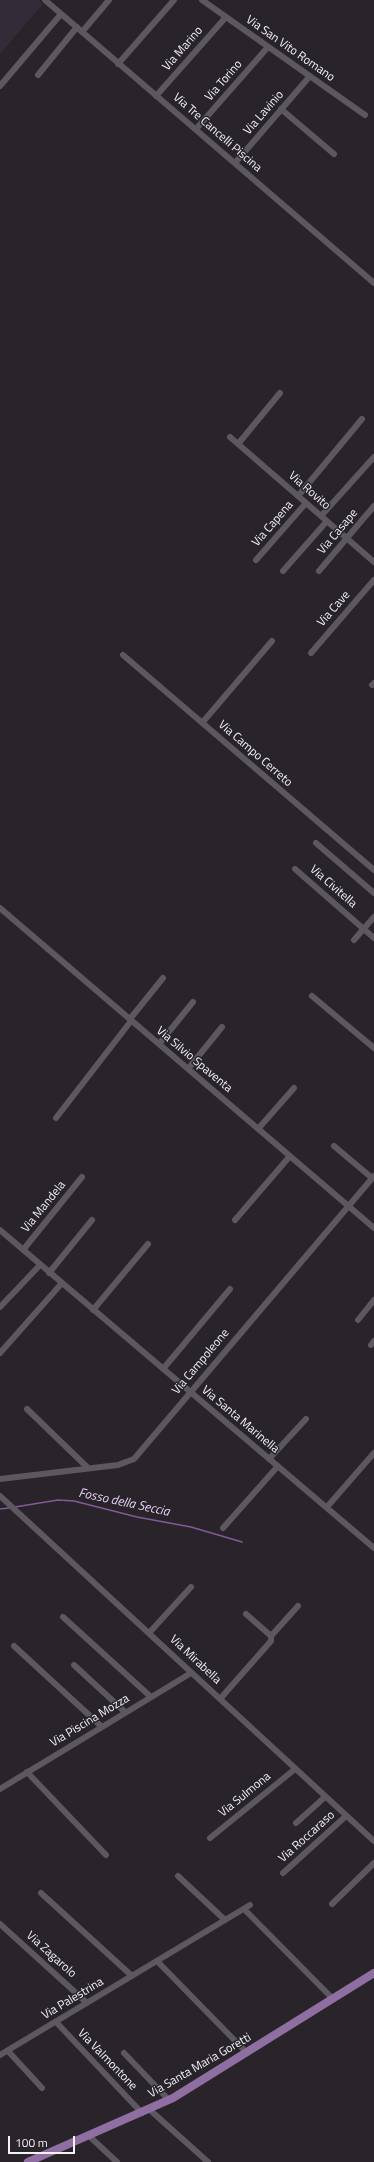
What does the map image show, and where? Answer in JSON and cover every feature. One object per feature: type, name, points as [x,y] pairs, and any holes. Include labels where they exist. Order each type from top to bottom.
[{"type":"main road","name":"Via Santa Maria Goretti","points":[[28,2162],[169,2100],[248,2053],[374,1973]]},
{"type":"street","name":"Via Tre Cancelli Piscina","points":[[45,0],[374,283]]},
{"type":"street","points":[[38,75],[109,0]]},
{"type":"street","points":[[118,64],[174,0]]},
{"type":"street","name":"Via San Vito Romano","points":[[202,0],[365,115]]},
{"type":"street","points":[[0,86],[61,14]]},
{"type":"street","name":"Via Marino","points":[[156,96],[226,17]]},
{"type":"street","name":"Via Torino","points":[[196,129],[268,47]]},
{"type":"street","name":"Via Lavinio","points":[[235,164],[310,76]]},
{"type":"street","points":[[281,109],[334,154]]},
{"type":"street","points":[[238,444],[280,393]]},
{"type":"street","points":[[298,496],[362,419]]},
{"type":"street","name":"Via Rovito","points":[[230,437],[374,562]]},
{"type":"street","points":[[321,516],[374,457]]},
{"type":"street","name":"Via Capena","points":[[256,560],[306,503]]},
{"type":"street","name":"Via Casape","points":[[319,572],[374,506]]},
{"type":"street","points":[[283,571],[327,521]]},
{"type":"street","name":"Via Cave","points":[[311,653],[374,580]]},
{"type":"street","points":[[202,723],[272,641]]},
{"type":"street","name":"Via Campo Cerreto","points":[[123,654],[374,870]]},
{"type":"street","points":[[316,843],[374,893]]},
{"type":"street","name":"Via Civitella","points":[[295,869],[374,938]]},
{"type":"street","name":"Via Silvio Spaventa","points":[[0,908],[373,1226]]},
{"type":"street","points":[[354,940],[374,917]]},
{"type":"street","points":[[56,1118],[163,978]]},
{"type":"street","points":[[312,996],[374,1048]]},
{"type":"street","points":[[159,1044],[193,1002]]},
{"type":"street","points":[[188,1069],[222,1027]]},
{"type":"street","points":[[258,1129],[294,1088]]},
{"type":"street","points":[[334,1146],[373,1177]]},
{"type":"street","points":[[235,1220],[290,1156]]},
{"type":"street","name":"Via Mandela","points":[[23,1250],[82,1177]]},
{"type":"street","name":"Via Campoleone","points":[[0,1479],[120,1464],[132,1460],[373,1177]]},
{"type":"street","points":[[50,1273],[92,1220]]},
{"type":"street","name":"Via Santa Marinella","points":[[0,1230],[374,1548]]},
{"type":"street","points":[[93,1310],[148,1244]]},
{"type":"street","points":[[0,1307],[40,1264]]},
{"type":"street","points":[[0,1353],[62,1283]]},
{"type":"street","points":[[162,1369],[230,1289]]},
{"type":"street","points":[[358,1320],[374,1300]]},
{"type":"street","points":[[27,1409],[88,1468]]},
{"type":"street","points":[[269,1459],[306,1419]]},
{"type":"street","points":[[326,1507],[374,1453]]},
{"type":"street","points":[[223,1528],[278,1466]]},
{"type":"street","name":"Via Mirabella","points":[[0,1496],[374,1841]]},
{"type":"street","points":[[149,1632],[191,1587]]},
{"type":"street","points":[[220,1699],[271,1641],[271,1636],[298,1606]]},
{"type":"street","points":[[246,1614],[271,1636]]},
{"type":"street","points":[[63,1617],[151,1697]]},
{"type":"street","points":[[14,1646],[102,1727]]},
{"type":"street","points":[[74,1665],[125,1712]]},
{"type":"street","name":"Via Piscina Mozza","points":[[0,1789],[191,1672]]},
{"type":"street","name":"Via Sulmona","points":[[210,1838],[295,1769]]},
{"type":"street","points":[[26,1772],[106,1855]]},
{"type":"street","points":[[296,1823],[325,1797]]},
{"type":"street","name":"Via Roccaraso","points":[[283,1873],[346,1816]]},
{"type":"street","points":[[332,1904],[374,1863]]},
{"type":"street","points":[[178,1876],[225,1920]]},
{"type":"street","points":[[41,1893],[132,1976]]},
{"type":"street","name":"Via Palestrina","points":[[0,2055],[250,1905]]},
{"type":"street","points":[[244,1909],[333,1999]]},
{"type":"street","name":"Via Zagarolo","points":[[0,1924],[87,2003]]},
{"type":"street","points":[[157,1961],[248,2053]]},
{"type":"street","name":"Via Valmontone","points":[[56,2022],[146,2111],[208,2162]]},
{"type":"street","points":[[8,2051],[42,2088]]},
{"type":"street","points":[[124,2053],[169,2100]]},
{"type":"street","points":[[89,2136],[117,2162]]},
{"type":"shaded area","points":[[0,0],[38,0],[43,4],[0,54]]},
{"type":"waterway","name":"Fosso della Seccia","points":[[15,1507],[58,1500],[74,1501],[137,1517],[191,1527],[242,1542]]},
{"type":"waterway","name":"Fosso della Seccia","points":[[0,1509],[9,1508]]}]
